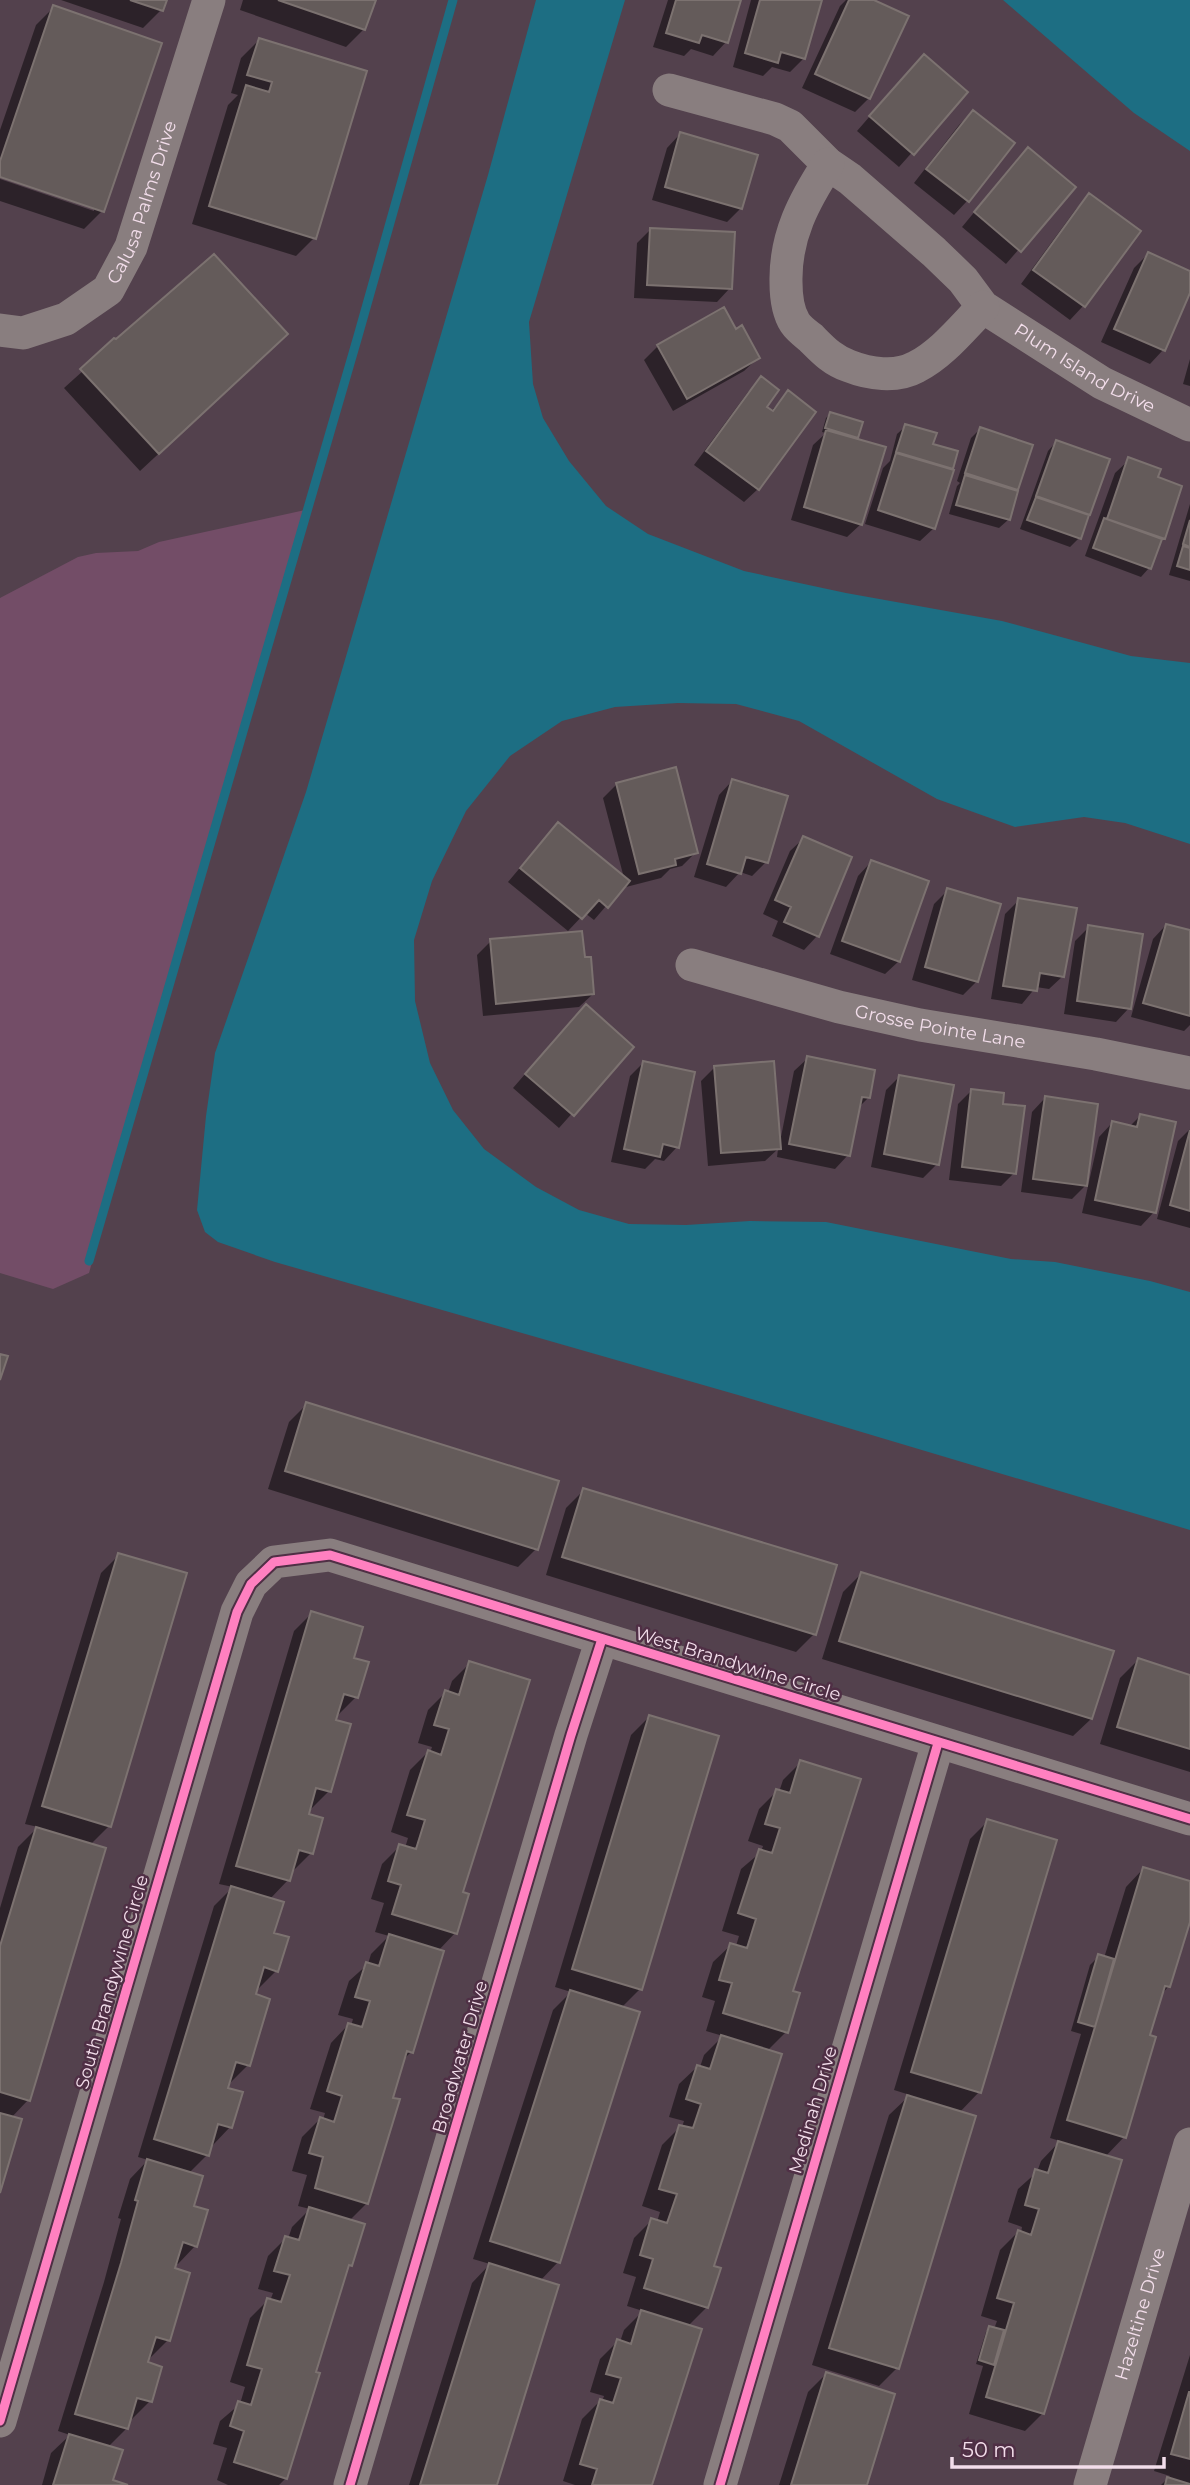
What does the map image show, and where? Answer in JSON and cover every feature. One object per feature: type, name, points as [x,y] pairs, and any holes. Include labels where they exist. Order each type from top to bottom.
[{"type":"street","name":"Calusa Palms Drive","points":[[0,330],[23,333],[66,319],[108,290],[131,247],[209,0]]},
{"type":"street","name":"Plum Island Drive","points":[[669,90],[775,119],[790,126],[828,164],[850,179],[934,252],[962,280],[983,307],[1102,383],[1190,425]]},
{"type":"street","points":[[828,164],[799,212],[790,239],[786,296],[795,323],[832,360],[852,368],[877,373],[897,374],[915,368],[933,357],[983,307]]},
{"type":"street","name":"Grosse Pointe Lane","points":[[692,965],[839,1007],[920,1025],[1096,1054],[1190,1073]]},
{"type":"street","name":"West Brandywine Circle","points":[[274,1562],[330,1555],[1190,1819]]},
{"type":"street","name":"South Brandywine Circle","points":[[0,2421],[237,1612],[251,1584],[274,1562]]},
{"type":"street","name":"Broadwater Drive","points":[[350,2485],[571,1734],[602,1639]]},
{"type":"street","name":"Medinah Drive","points":[[720,2485],[938,1743]]},
{"type":"street","name":"Hazeltine Drive","points":[[1090,2485],[1190,2144]]},
{"type":"shaded area","points":[[305,510],[89,1273],[53,1289],[0,1273],[0,598],[78,557],[96,553],[138,551],[159,542]]},
{"type":"water","points":[[536,0],[625,0],[529,322],[533,384],[543,418],[569,461],[606,506],[648,534],[744,571],[846,593],[1002,621],[1131,656],[1190,663],[1190,844],[1125,823],[1084,817],[1015,827],[937,799],[799,721],[736,704],[678,703],[615,707],[562,721],[510,756],[466,811],[432,881],[414,940],[415,1001],[430,1063],[453,1110],[484,1149],[536,1187],[579,1210],[629,1224],[826,1222],[1011,1259],[1055,1262],[1190,1292],[1190,1530],[738,1395],[275,1262],[218,1242],[205,1232],[197,1210],[215,1053],[306,792],[488,175]]},
{"type":"water","points":[[1003,0],[1190,0],[1190,151],[1134,113]]},
{"type":"building","points":[[130,0],[167,0],[163,11]]},
{"type":"building","points":[[278,0],[376,0],[365,30]]},
{"type":"building","points":[[676,0],[741,0],[728,43],[702,35],[699,43],[666,33]]},
{"type":"building","points":[[760,0],[822,0],[805,59],[781,52],[778,63],[745,53]]},
{"type":"building","points":[[849,0],[874,0],[909,16],[870,99],[815,74]]},
{"type":"building","points":[[53,5],[162,43],[104,212],[0,177],[0,161]]},
{"type":"building","points":[[259,38],[367,71],[316,239],[209,206],[246,85],[269,92],[272,82],[247,75]]},
{"type":"building","points":[[924,54],[968,92],[914,155],[869,116]]},
{"type":"building","points":[[973,110],[1015,143],[969,202],[926,169]]},
{"type":"building","points":[[680,132],[758,155],[742,209],[665,187]]},
{"type":"building","points":[[1028,147],[1076,187],[1021,252],[974,212]]},
{"type":"building","points":[[1089,193],[1141,231],[1085,307],[1033,270]]},
{"type":"building","points":[[650,228],[735,232],[732,289],[647,285]]},
{"type":"building","points":[[1148,252],[1190,271],[1190,293],[1165,351],[1114,329]]},
{"type":"building","points":[[214,254],[288,334],[159,454],[80,369]]},
{"type":"building","points":[[724,307],[736,329],[742,325],[760,358],[687,399],[657,345]]},
{"type":"building","points":[[761,376],[779,390],[767,407],[773,411],[788,390],[816,412],[759,490],[706,451]]},
{"type":"building","points":[[830,412],[863,422],[858,438],[825,428]]},
{"type":"building","points":[[905,424],[937,433],[933,444],[958,451],[953,469],[896,452]]},
{"type":"building","points":[[980,427],[1033,445],[1018,490],[965,473]]},
{"type":"building","points":[[826,430],[886,447],[862,525],[804,507]]},
{"type":"building","points":[[1056,440],[1110,459],[1090,515],[1036,496]]},
{"type":"building","points":[[896,453],[954,470],[935,529],[878,510]]},
{"type":"building","points":[[1128,457],[1161,469],[1158,477],[1182,486],[1165,539],[1107,519]]},
{"type":"building","points":[[965,475],[1018,491],[1010,520],[956,505]]},
{"type":"building","points":[[1036,497],[1089,515],[1081,539],[1027,520]]},
{"type":"building","points":[[1104,518],[1162,539],[1151,569],[1093,548]]},
{"type":"building","points":[[1190,520],[1190,547],[1183,544]]},
{"type":"building","points":[[1183,546],[1190,548],[1190,570],[1177,566]]},
{"type":"building","points":[[676,767],[698,853],[675,859],[676,865],[639,874],[616,783]]},
{"type":"building","points":[[732,779],[788,796],[768,863],[746,857],[741,874],[707,864]]},
{"type":"building","points":[[558,822],[630,881],[608,908],[599,900],[582,919],[520,868]]},
{"type":"building","points":[[803,836],[852,857],[819,937],[784,922],[791,907],[775,900]]},
{"type":"building","points":[[871,860],[929,881],[900,962],[842,941]]},
{"type":"building","points":[[947,888],[1001,904],[978,982],[925,967]]},
{"type":"building","points":[[1018,898],[1077,908],[1064,977],[1040,973],[1037,991],[1003,986]]},
{"type":"building","points":[[1166,924],[1190,930],[1190,1016],[1143,1003]]},
{"type":"building","points":[[1088,925],[1143,934],[1131,1009],[1077,1001]]},
{"type":"building","points":[[582,931],[585,957],[591,957],[594,994],[496,1004],[490,939]]},
{"type":"building","points":[[586,1004],[634,1047],[574,1116],[525,1074]]},
{"type":"building","points":[[807,1056],[875,1070],[870,1098],[862,1097],[850,1156],[789,1144]]},
{"type":"building","points":[[643,1061],[695,1072],[679,1148],[663,1144],[660,1157],[624,1149]]},
{"type":"building","points":[[774,1061],[781,1149],[721,1153],[714,1066]]},
{"type":"building","points":[[899,1075],[954,1085],[939,1165],[884,1154]]},
{"type":"building","points":[[971,1089],[1004,1093],[1003,1104],[1025,1106],[1016,1174],[962,1167]]},
{"type":"building","points":[[1045,1096],[1098,1104],[1087,1186],[1033,1179]]},
{"type":"building","points":[[1140,1114],[1176,1122],[1156,1213],[1095,1200],[1112,1121],[1137,1127]]},
{"type":"building","points":[[1190,1130],[1190,1211],[1170,1205]]},
{"type":"building","points":[[0,1354],[8,1356],[0,1380]]},
{"type":"building","points":[[306,1402],[559,1481],[538,1550],[285,1471]]},
{"type":"building","points":[[583,1488],[837,1565],[816,1635],[562,1557]]},
{"type":"building","points":[[118,1553],[187,1573],[111,1827],[42,1806]]},
{"type":"building","points":[[861,1572],[1114,1651],[1092,1719],[839,1641]]},
{"type":"building","points":[[311,1611],[363,1627],[354,1658],[369,1662],[358,1698],[344,1694],[336,1720],[351,1724],[331,1792],[316,1788],[309,1814],[323,1818],[313,1854],[299,1850],[290,1881],[236,1866]]},
{"type":"building","points":[[1138,1658],[1190,1675],[1190,1749],[1117,1727]]},
{"type":"building","points":[[469,1661],[530,1680],[463,1892],[469,1894],[457,1934],[392,1914],[401,1885],[388,1881],[399,1844],[416,1849],[425,1820],[407,1815],[428,1750],[441,1755],[449,1729],[434,1725],[445,1690],[459,1695]]},
{"type":"building","points":[[649,1715],[719,1736],[642,1990],[572,1969]]},
{"type":"building","points":[[800,1760],[861,1779],[793,1991],[800,1993],[788,2033],[723,2013],[732,1983],[719,1980],[730,1943],[747,1948],[756,1919],[738,1913],[759,1849],[772,1853],[780,1828],[765,1824],[776,1789],[790,1793]]},
{"type":"building","points":[[987,1819],[1057,1840],[981,2093],[911,2072]]},
{"type":"building","points":[[36,1827],[106,1848],[30,2101],[0,2092],[0,1946]]},
{"type":"building","points":[[1143,1867],[1190,1881],[1190,1922],[1170,1987],[1165,1986],[1150,2035],[1156,2037],[1126,2138],[1067,2120]]},
{"type":"building","points":[[231,1886],[284,1902],[274,1933],[289,1937],[278,1972],[264,1967],[256,1994],[270,1999],[250,2066],[236,2062],[228,2088],[243,2092],[232,2128],[218,2124],[209,2156],[154,2139]]},
{"type":"building","points":[[389,1934],[444,1951],[413,2053],[407,2051],[393,2098],[400,2099],[368,2204],[315,2188],[323,2157],[309,2153],[320,2117],[334,2122],[342,2096],[327,2091],[348,2023],[362,2027],[370,2001],[355,1997],[366,1962],[379,1966]]},
{"type":"building","points":[[1098,1954],[1114,1959],[1095,2027],[1078,2022]]},
{"type":"building","points":[[570,1990],[640,2012],[560,2263],[490,2241]]},
{"type":"building","points":[[721,2035],[782,2054],[714,2266],[721,2268],[708,2308],[644,2288],[653,2259],[640,2255],[651,2218],[667,2223],[677,2194],[659,2189],[679,2125],[693,2128],[701,2104],[686,2099],[697,2065],[710,2069]]},
{"type":"building","points":[[907,2095],[976,2116],[899,2369],[829,2348]]},
{"type":"building","points":[[0,2113],[22,2119],[0,2193]]},
{"type":"building","points":[[1058,2141],[1122,2160],[1044,2414],[986,2397],[1014,2303],[997,2298],[1018,2230],[1031,2235],[1039,2209],[1025,2205],[1035,2169],[1048,2173]]},
{"type":"building","points":[[147,2159],[203,2176],[194,2206],[208,2210],[197,2247],[183,2242],[175,2268],[190,2273],[170,2341],[156,2337],[148,2362],[162,2367],[152,2402],[137,2398],[128,2429],[75,2414],[121,2263]]},
{"type":"building","points":[[309,2207],[365,2224],[352,2266],[349,2265],[316,2372],[320,2373],[287,2479],[234,2462],[244,2431],[230,2426],[238,2401],[251,2405],[262,2369],[247,2365],[267,2298],[281,2302],[290,2275],[274,2271],[285,2236],[299,2240]]},
{"type":"building","points":[[489,2263],[559,2285],[497,2485],[420,2485]]},
{"type":"building","points":[[641,2310],[702,2329],[652,2485],[592,2485],[597,2469],[580,2464],[600,2399],[613,2403],[621,2378],[606,2374],[617,2339],[631,2344]]},
{"type":"building","points":[[989,2326],[1004,2330],[994,2365],[979,2360]]},
{"type":"building","points":[[826,2372],[895,2394],[867,2485],[791,2485]]},
{"type":"building","points":[[1190,2392],[1190,2459],[1171,2454]]},
{"type":"building","points":[[69,2434],[123,2450],[113,2480],[128,2485],[53,2485]]},
{"type":"building","points":[[1167,2477],[1190,2484],[1190,2485],[1165,2485]]},
{"type":"waterway","points":[[89,1261],[453,0]]},
{"type":"cycle path","points":[[0,2421],[237,1612],[251,1584],[274,1562],[330,1555],[1190,1819]]},
{"type":"cycle path","points":[[350,2485],[571,1735],[602,1639]]},
{"type":"cycle path","points":[[720,2485],[938,1743]]}]
